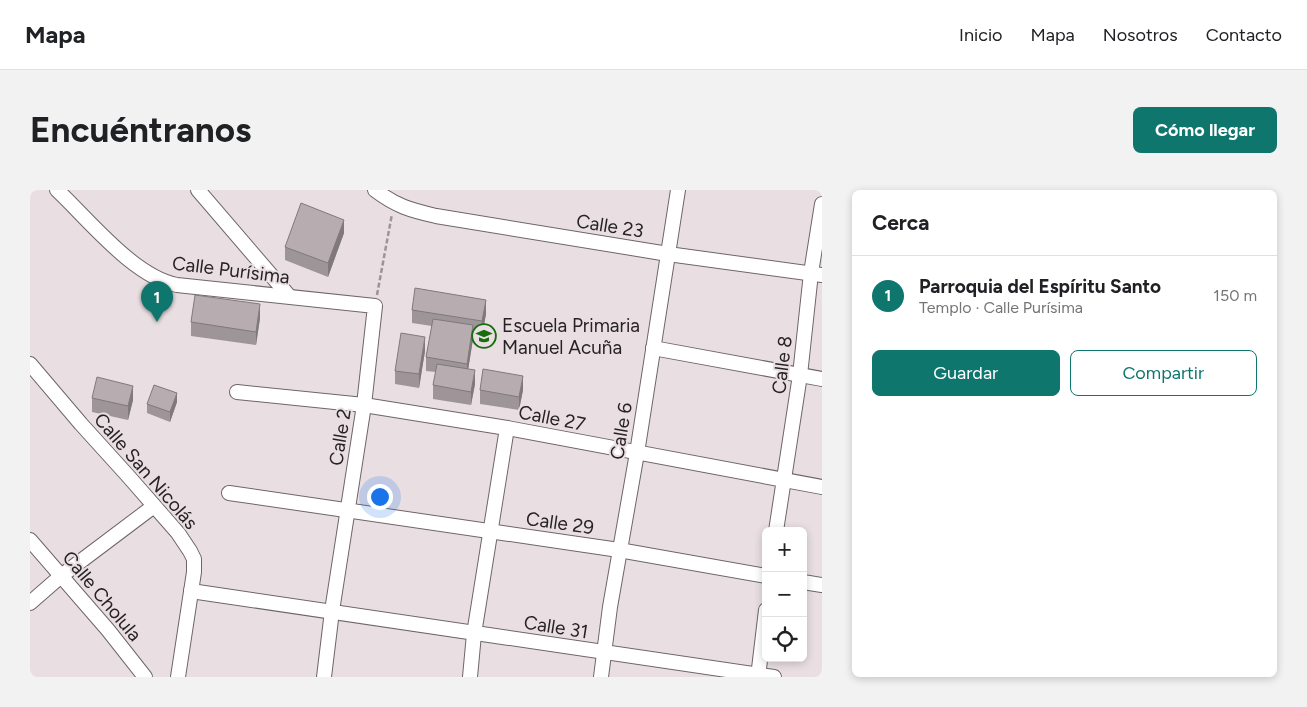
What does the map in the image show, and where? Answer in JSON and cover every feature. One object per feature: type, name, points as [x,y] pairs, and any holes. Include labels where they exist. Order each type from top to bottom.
[{"type":"street","name":"Calle Purísima","points":[[57,190],[128,259],[147,273],[164,282],[375,306]]},
{"type":"street","points":[[198,190],[288,296]]},
{"type":"street","name":"Calle 23","points":[[375,190],[394,204],[416,212],[436,216],[668,254],[817,274]]},
{"type":"street","name":"Calle 6","points":[[601,677],[619,550],[637,453],[678,190]]},
{"type":"street","name":"Calle 8","points":[[777,527],[817,274],[822,204]]},
{"type":"street","name":"Calle 2","points":[[324,677],[332,611],[364,405],[375,306]]},
{"type":"street","points":[[653,348],[822,380]]},
{"type":"street","name":"Calle San Nicolás","points":[[30,364],[178,533],[194,559],[194,572],[178,677]]},
{"type":"street","name":"Calle 27","points":[[237,392],[364,405],[507,428],[822,487]]},
{"type":"street","points":[[470,677],[474,634],[507,428]]},
{"type":"street","name":"Calle 29","points":[[229,493],[619,550],[762,575]]},
{"type":"street","points":[[30,603],[61,576],[154,506]]},
{"type":"street","name":"Calle Cholula","points":[[30,540],[108,630],[145,677]]},
{"type":"street","points":[[807,583],[822,585]]},
{"type":"street","points":[[191,591],[332,611]]},
{"type":"street","name":"Calle 31","points":[[332,611],[474,634],[774,677]]},
{"type":"street","points":[[758,676],[765,617]]},
{"type":"path","points":[[375,306],[394,204]]},
{"type":"building","points":[[301,203],[344,220],[328,263],[285,247]]},
{"type":"building","points":[[415,288],[486,300],[482,321],[412,310]]},
{"type":"building","points":[[195,295],[260,304],[256,332],[191,322]]},
{"type":"building","points":[[433,319],[473,325],[467,364],[426,357]]},
{"type":"building","points":[[401,333],[425,337],[419,374],[395,371]]},
{"type":"building","points":[[437,364],[475,370],[471,392],[433,385]]},
{"type":"building","points":[[483,369],[523,376],[519,397],[480,390]]},
{"type":"building","points":[[97,377],[133,386],[128,406],[92,398]]},
{"type":"building","points":[[154,385],[177,393],[170,412],[147,404]]},
{"type":"place","name":"Parroquia del Espíritu Santo","points":[[157,322]]},
{"type":"place","name":"Escuela Primaria Manuel Acuña","points":[[484,336]]}]
